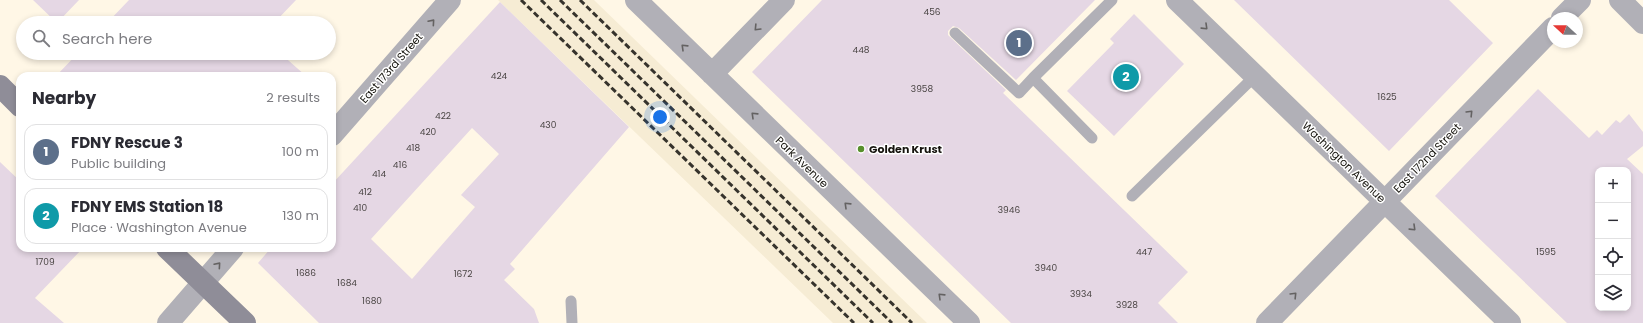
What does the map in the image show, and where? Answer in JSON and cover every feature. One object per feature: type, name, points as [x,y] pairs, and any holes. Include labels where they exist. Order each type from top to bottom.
[{"type":"main road","points":[[0,86],[16,102]]},
{"type":"main road","points":[[171,252],[245,323]]},
{"type":"street","name":"East 173rd Street","points":[[336,130],[450,0]]},
{"type":"street","name":"Park Avenue","points":[[636,0],[969,323]]},
{"type":"street","points":[[712,74],[784,0]]},
{"type":"street","name":"Washington Avenue","points":[[1177,0],[1510,323]]},
{"type":"street","points":[[1568,12],[1580,0]]},
{"type":"street","points":[[1620,0],[1643,22]]},
{"type":"street","name":"East 172nd Street","points":[[1267,323],[1547,34]]},
{"type":"street","points":[[168,323],[229,252]]},
{"type":"lane","points":[[955,32],[1019,92],[1112,0]]},
{"type":"lane","points":[[1132,196],[1255,76]]},
{"type":"lane","points":[[1034,78],[1092,138]]},
{"type":"lane","points":[[571,301],[572,323]]},
{"type":"shaded area","points":[[498,0],[594,0],[927,323],[833,323]]},
{"type":"building","points":[[33,0],[79,0],[64,16],[50,16]]},
{"type":"building","points":[[129,0],[296,0],[281,16],[114,16]]},
{"type":"building","points":[[822,0],[1095,0],[1016,80],[959,28],[953,26],[948,31],[948,35],[1006,90],[1003,93],[1188,272],[1158,303],[1178,323],[1011,323],[752,72]]},
{"type":"building","points":[[1234,0],[1449,0],[1493,43],[1389,151]]},
{"type":"building","points":[[500,2],[629,127],[510,264],[515,269],[504,280],[534,309],[539,323],[319,323],[258,263],[268,252],[336,252],[336,180]],"holes":[[[472,128],[499,154],[461,195],[475,207],[412,279],[371,239]]]},
{"type":"building","points":[[1134,14],[1184,64],[1114,136],[1067,91],[1114,43],[1110,39]]},
{"type":"building","points":[[71,60],[288,60],[301,72],[60,72]]},
{"type":"building","points":[[1538,89],[1589,138],[1597,130],[1602,135],[1616,120],[1620,123],[1629,114],[1643,132],[1643,146],[1627,159],[1643,174],[1643,323],[1567,323],[1435,196]]},
{"type":"building","points":[[0,162],[16,177],[16,252],[79,252],[35,298],[64,323],[0,323]]},
{"type":"railway","points":[[521,0],[854,323]]},
{"type":"railway","points":[[541,0],[873,323]]},
{"type":"railway","points":[[560,0],[892,323]]},
{"type":"railway","points":[[580,0],[912,323]]},
{"type":"place","name":"FDNY Rescue 3","points":[[1019,43]]},
{"type":"place","name":"FDNY EMS Station 18","points":[[1126,77]]},
{"type":"place","name":"Golden Krust","points":[[861,149]]}]
